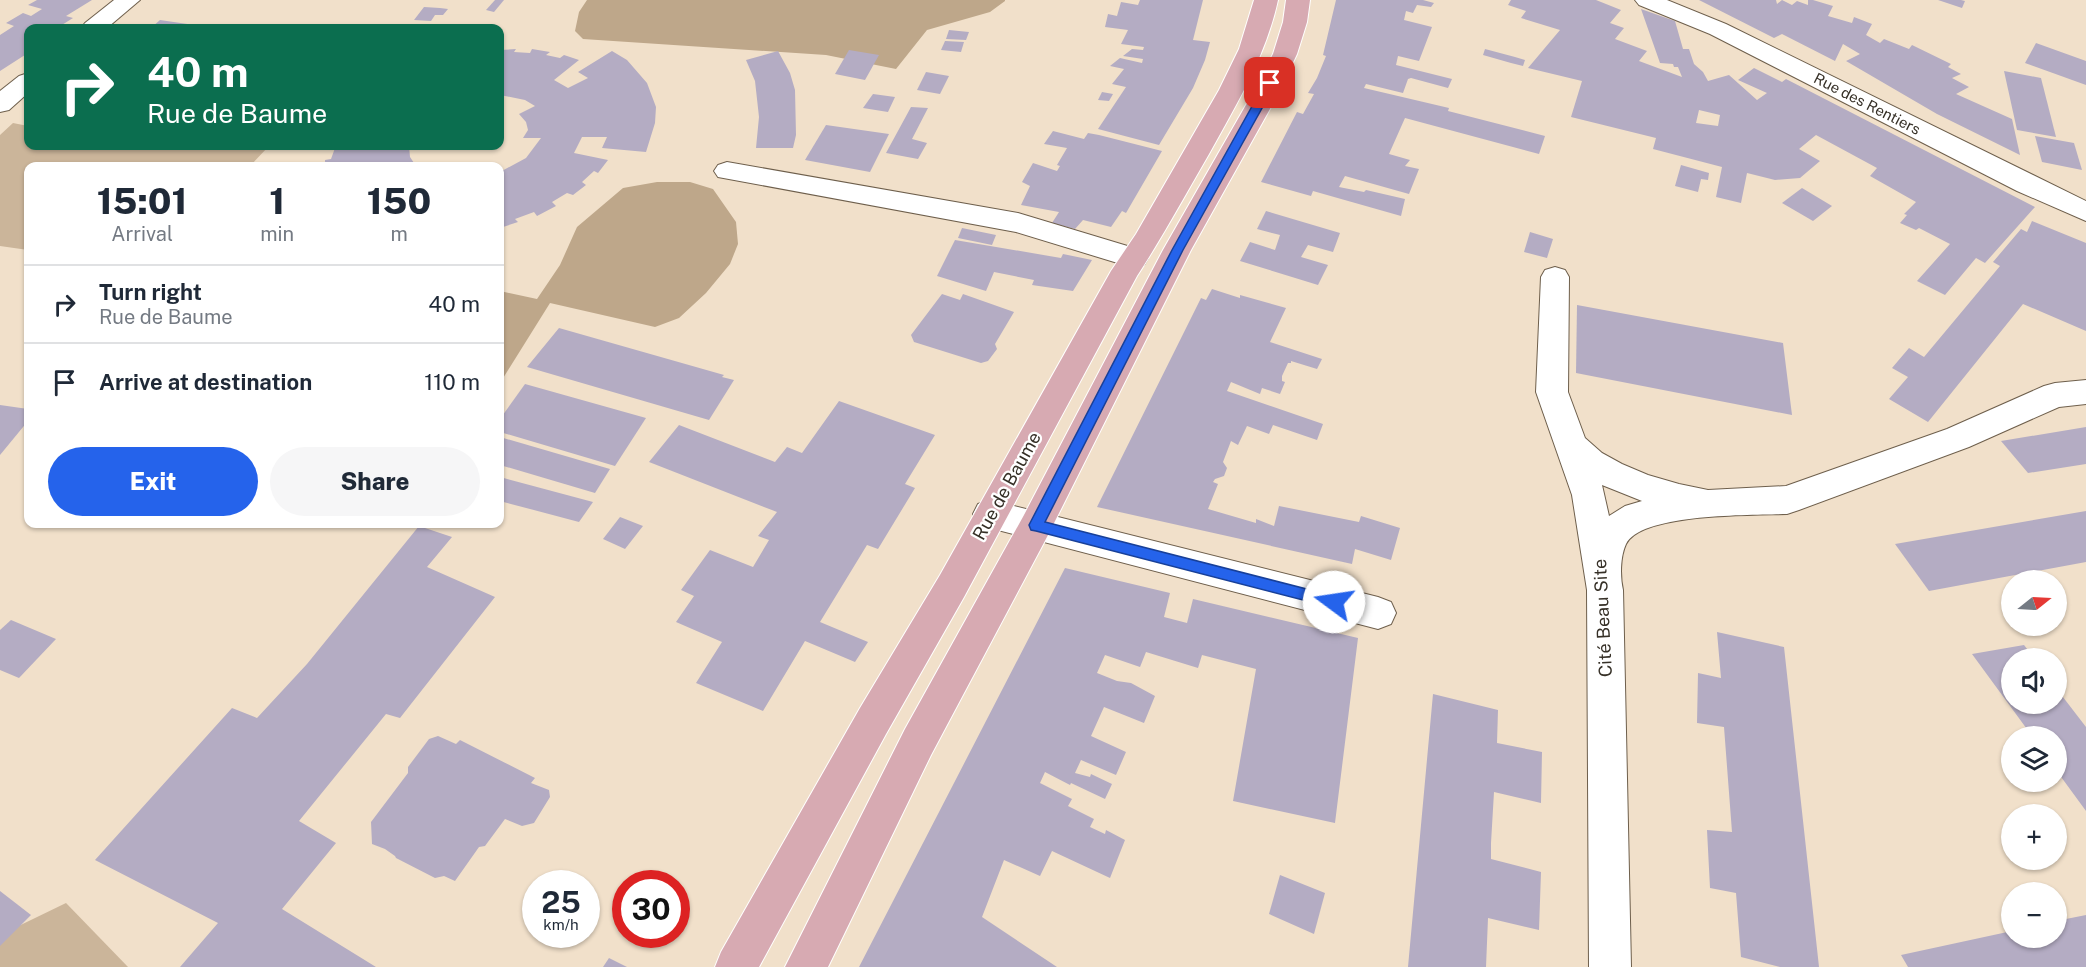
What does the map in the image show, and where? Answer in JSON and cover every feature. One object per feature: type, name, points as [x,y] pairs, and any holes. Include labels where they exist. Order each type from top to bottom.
[{"type":"main road","name":"Rue de Baume","points":[[736,967],[873,721],[952,586],[1134,258],[1232,90],[1255,39],[1266,0]]},
{"type":"main road","points":[[806,967],[918,742],[1036,525],[1178,250],[1268,89],[1295,22],[1298,0]]},
{"type":"street","points":[[98,24],[128,0]]},
{"type":"street","name":"Rue des Rentiers","points":[[1647,0],[1718,29],[2027,185],[2086,212]]},
{"type":"street","points":[[0,104],[24,84]]},
{"type":"street","points":[[727,171],[1018,223],[1134,258]]},
{"type":"street","name":"Cité Beau Site","points":[[1555,277],[1552,392],[1589,495],[1604,574],[1610,967]]},
{"type":"street","points":[[1604,574],[1607,548],[1618,530],[1638,517],[1664,508],[1788,501],[1958,438],[2055,395],[2086,392]]},
{"type":"street","points":[[1572,446],[1595,466],[1633,483],[1677,498],[1708,504]]},
{"type":"street","points":[[990,514],[1378,613]]},
{"type":"shaded area","points":[[587,0],[1005,1],[990,12],[927,30],[896,69],[826,55],[583,39],[575,31],[579,12]]},
{"type":"shaded area","points":[[13,123],[24,125],[24,150],[265,150],[254,162],[24,162],[24,249],[0,246],[0,135]]},
{"type":"shaded area","points":[[657,182],[690,182],[713,189],[736,222],[738,244],[730,264],[706,293],[679,318],[655,327],[550,303],[504,377],[504,292],[537,299],[560,265],[577,227],[623,188]]},
{"type":"shaded area","points":[[66,903],[128,967],[0,967],[0,935]]},
{"type":"building","points":[[37,0],[92,0],[66,16],[73,18],[63,24],[24,24],[24,56],[0,71],[0,35],[14,26],[6,23],[23,13],[31,16],[42,9],[28,5]]},
{"type":"building","points":[[495,0],[504,0],[494,12],[486,10]]},
{"type":"building","points":[[1140,0],[1203,0],[1193,40],[1210,42],[1193,88],[1159,145],[1098,129],[1126,87],[1112,84],[1124,69],[1110,66],[1120,58],[1142,63],[1143,59],[1123,56],[1132,49],[1143,50],[1144,47],[1121,44],[1128,30],[1105,27],[1108,14],[1117,16],[1121,2],[1138,5]]},
{"type":"building","points":[[1336,0],[1423,0],[1434,3],[1431,7],[1417,5],[1413,13],[1406,11],[1404,20],[1432,27],[1419,61],[1398,56],[1396,65],[1452,79],[1448,88],[1411,78],[1408,79],[1403,93],[1366,84],[1364,88],[1449,108],[1448,111],[1545,136],[1539,154],[1405,118],[1389,154],[1410,160],[1405,166],[1419,169],[1409,194],[1345,176],[1339,187],[1364,192],[1366,190],[1405,199],[1401,216],[1313,191],[1311,196],[1261,182],[1297,112],[1303,114],[1314,94],[1308,93],[1326,56],[1323,55]]},
{"type":"building","points":[[1511,0],[1596,0],[1621,10],[1610,23],[1624,28],[1615,39],[1647,51],[1639,61],[1682,77],[1678,67],[1674,67],[1673,64],[1660,63],[1641,9],[1675,21],[1683,49],[1689,49],[1694,64],[1703,72],[1708,81],[1729,75],[1757,100],[1767,93],[1738,80],[1754,68],[1782,82],[1786,79],[2035,207],[1985,263],[1976,258],[1945,295],[1917,281],[1950,244],[1919,228],[1916,230],[1900,223],[1907,215],[1904,214],[1916,202],[1870,176],[1877,168],[1816,135],[1799,149],[1820,161],[1800,178],[1775,180],[1747,173],[1741,203],[1716,197],[1722,167],[1653,149],[1656,138],[1571,117],[1582,81],[1528,68],[1560,30],[1521,18],[1526,11],[1508,5]],"holes":[[[1699,110],[1720,115],[1718,126],[1696,123]]]},
{"type":"building","points":[[1699,0],[1776,0],[1777,4],[1782,0],[1792,5],[1797,1],[1808,5],[1808,0],[1813,0],[1833,6],[1828,16],[1852,23],[1854,17],[1872,24],[1866,35],[1880,43],[1884,39],[1909,49],[1912,45],[1951,64],[1948,67],[1961,74],[1952,78],[1969,87],[1956,94],[2012,119],[2020,155],[1937,114],[1846,61],[1860,54],[1843,44],[1835,61],[1782,34],[1774,38]]},
{"type":"building","points":[[1938,0],[1961,0],[1965,1],[1962,8]]},
{"type":"building","points":[[424,7],[448,9],[443,15],[435,15],[431,21],[414,20]]},
{"type":"building","points":[[160,20],[187,24],[156,24]]},
{"type":"building","points":[[949,30],[969,32],[966,40],[946,39]]},
{"type":"building","points":[[945,41],[964,42],[961,52],[941,50]]},
{"type":"building","points":[[2036,43],[2086,61],[2086,85],[2025,63]]},
{"type":"building","points":[[516,49],[514,52],[530,53],[532,49],[550,52],[546,55],[560,58],[564,55],[579,60],[554,80],[568,88],[588,78],[578,72],[612,51],[627,60],[647,83],[656,107],[655,123],[646,152],[602,148],[607,137],[582,137],[574,153],[608,160],[598,173],[594,171],[582,182],[586,185],[573,195],[567,193],[552,202],[556,206],[537,216],[534,212],[515,219],[518,222],[504,227],[504,170],[526,158],[541,138],[523,138],[528,130],[526,122],[519,114],[535,106],[525,100],[504,96],[504,50]]},
{"type":"building","points":[[1485,49],[1525,60],[1523,66],[1483,55]]},
{"type":"building","points":[[849,50],[879,55],[865,80],[835,74]]},
{"type":"building","points":[[778,51],[790,73],[795,90],[796,135],[793,148],[756,148],[759,117],[755,81],[746,60]]},
{"type":"building","points":[[2004,71],[2041,78],[2056,137],[2017,130]]},
{"type":"building","points":[[926,72],[949,76],[940,94],[917,90]]},
{"type":"building","points":[[1102,92],[1113,94],[1109,101],[1098,100]]},
{"type":"building","points":[[873,94],[895,97],[888,112],[863,108]]},
{"type":"building","points":[[911,107],[928,108],[912,139],[927,143],[918,159],[886,153]]},
{"type":"building","points":[[826,125],[889,134],[870,172],[805,160]]},
{"type":"building","points":[[1053,131],[1084,139],[1088,133],[1099,135],[1162,151],[1126,213],[1122,211],[1111,227],[1083,220],[1075,229],[1052,223],[1059,212],[1021,205],[1030,186],[1022,182],[1033,163],[1057,171],[1060,166],[1057,165],[1067,148],[1044,144]]},
{"type":"building","points":[[2035,136],[2074,143],[2082,170],[2042,162]]},
{"type":"building","points":[[334,150],[409,150],[413,162],[325,162],[331,159]]},
{"type":"building","points":[[1681,165],[1709,173],[1708,180],[1701,179],[1698,192],[1675,186]]},
{"type":"building","points":[[1802,188],[1832,206],[1813,221],[1782,203]]},
{"type":"building","points":[[1266,211],[1340,233],[1333,252],[1308,245],[1301,257],[1328,265],[1318,285],[1240,261],[1250,242],[1275,250],[1280,235],[1257,229]]},
{"type":"building","points":[[2032,221],[2086,243],[2086,331],[2023,304],[1928,422],[1889,399],[1908,377],[1892,368],[1909,348],[1924,357],[2000,266],[1993,262],[2021,229],[2027,232]]},
{"type":"building","points":[[962,228],[996,235],[992,245],[958,238]]},
{"type":"building","points":[[1530,232],[1553,239],[1547,258],[1524,252]]},
{"type":"building","points":[[955,240],[1061,258],[1063,254],[1092,260],[1073,291],[1032,285],[1034,280],[994,272],[986,291],[937,276]]},
{"type":"building","points":[[1212,289],[1286,308],[1270,342],[1322,359],[1317,369],[1291,361],[1288,363],[1282,376],[1282,381],[1285,382],[1280,394],[1262,388],[1260,394],[1231,382],[1227,391],[1323,424],[1317,440],[1273,425],[1269,434],[1247,426],[1238,445],[1231,441],[1223,462],[1227,468],[1224,476],[1213,482],[1218,484],[1208,509],[1256,523],[1256,519],[1274,526],[1279,506],[1359,522],[1361,516],[1400,528],[1391,560],[1355,549],[1352,564],[1097,507],[1201,298],[1206,300]]},
{"type":"building","points":[[942,294],[960,300],[963,294],[1014,312],[995,344],[997,349],[988,361],[981,363],[914,342],[911,335]]},
{"type":"building","points":[[1577,305],[1783,343],[1792,415],[1576,373]]},
{"type":"building","points":[[559,328],[724,375],[722,377],[734,380],[709,420],[527,367]]},
{"type":"building","points":[[525,384],[646,418],[615,466],[504,433],[504,413]]},
{"type":"building","points":[[839,401],[935,435],[905,484],[915,488],[878,549],[867,545],[820,622],[868,642],[855,662],[805,641],[763,711],[696,683],[722,642],[676,622],[694,596],[681,590],[710,550],[753,567],[769,540],[758,536],[777,512],[649,462],[679,425],[775,462],[787,447],[802,453]]},
{"type":"building","points":[[0,405],[24,408],[24,426],[0,455]]},
{"type":"building","points":[[2086,427],[2086,464],[2028,473],[2001,441]]},
{"type":"building","points":[[504,438],[610,469],[595,493],[504,466]]},
{"type":"building","points":[[504,478],[593,502],[579,522],[504,502]]},
{"type":"building","points":[[2086,511],[2086,562],[2043,570],[2001,570],[2001,578],[1929,591],[1895,544]]},
{"type":"building","points":[[620,517],[643,526],[625,549],[603,539]]},
{"type":"building","points":[[417,528],[425,528],[452,537],[427,567],[495,597],[400,718],[386,714],[299,821],[336,843],[282,909],[376,967],[180,967],[218,923],[95,860],[232,708],[257,718],[307,664]]},
{"type":"building","points":[[1065,568],[1170,593],[1164,617],[1187,623],[1193,599],[1358,638],[1335,823],[1233,801],[1256,669],[1202,655],[1198,668],[1146,652],[1140,667],[1105,655],[1097,673],[1117,681],[1131,683],[1155,696],[1144,723],[1104,707],[1091,736],[1126,752],[1116,775],[1081,760],[1075,773],[1090,777],[1091,774],[1112,784],[1105,799],[1045,772],[1040,783],[1072,799],[1068,806],[1094,819],[1090,827],[1105,834],[1106,830],[1125,840],[1110,878],[1052,851],[1040,876],[1004,860],[982,917],[1057,967],[859,967]]},
{"type":"building","points":[[11,620],[56,639],[19,678],[0,670],[0,630]]},
{"type":"building","points":[[1717,632],[1784,647],[1819,967],[1780,967],[1741,957],[1736,893],[1710,888],[1707,830],[1732,832],[1724,727],[1697,723],[1698,673],[1721,678]]},
{"type":"building","points":[[2024,645],[2026,648],[2007,648]]},
{"type":"building","points":[[2001,649],[2001,694],[1972,654]]},
{"type":"building","points":[[1433,694],[1498,710],[1497,743],[1542,752],[1541,803],[1494,792],[1491,843],[1491,859],[1541,872],[1539,930],[1488,918],[1486,967],[1408,967]]},
{"type":"building","points":[[2067,702],[2086,727],[2086,811],[2067,785],[2067,726],[2025,726],[2016,714],[2067,714]]},
{"type":"building","points":[[438,736],[456,744],[460,740],[535,778],[531,783],[549,790],[550,797],[534,823],[522,826],[505,819],[485,846],[479,847],[455,881],[444,876],[435,878],[372,844],[371,822],[408,773],[408,767],[429,739]]},
{"type":"building","points":[[1280,875],[1325,893],[1314,934],[1269,914]]},
{"type":"building","points":[[0,891],[31,915],[0,946]]},
{"type":"building","points":[[2086,915],[2086,967],[1908,967],[1901,955],[2001,933],[2001,948],[2067,948],[2067,919]]},
{"type":"building","points":[[609,958],[627,967],[603,967]]},
{"type":"route","points":[[1270,83],[1161,282],[1036,525],[1334,602]]}]
